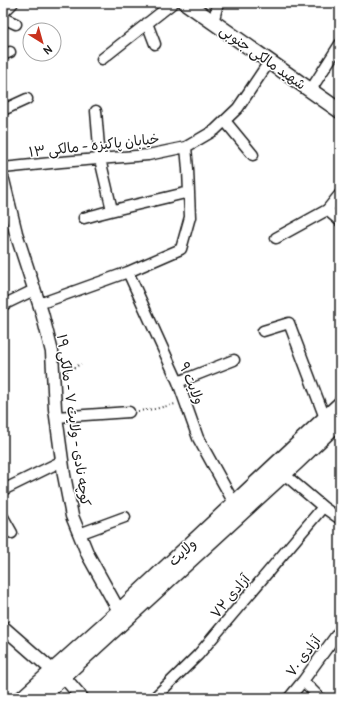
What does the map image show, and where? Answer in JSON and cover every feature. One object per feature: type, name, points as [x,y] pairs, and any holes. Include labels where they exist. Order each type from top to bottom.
[{"type":"main road","name":"شهید مالکی جنوبی","points":[[186,3],[340,112]]},
{"type":"main road","name":"ولایت","points":[[40,698],[58,673],[119,611],[340,404]]},
{"type":"main road","name":"ولایت","points":[[22,698],[58,673],[284,474],[340,421]]},
{"type":"street","points":[[3,13],[13,3]]},
{"type":"street","points":[[102,59],[172,3]]},
{"type":"street","points":[[213,23],[218,3]]},
{"type":"street","points":[[3,18],[16,24]]},
{"type":"street","points":[[147,23],[155,44]]},
{"type":"street","points":[[310,91],[340,44]]},
{"type":"street","name":"خیابان پاکیزه - مالکی ۱۳","points":[[3,168],[148,156],[186,147],[215,130],[238,108],[269,62]]},
{"type":"street","points":[[3,110],[27,99]]},
{"type":"street","points":[[96,111],[100,159],[112,210]]},
{"type":"street","points":[[225,121],[253,154]]},
{"type":"street","points":[[39,304],[128,272],[181,249],[190,217],[186,147]]},
{"type":"street","name":"کوچه نادی - ولایت ۷ - مالکی ۱۹","points":[[3,181],[16,233],[39,304],[52,352],[56,417],[72,516],[88,555],[119,611]]},
{"type":"street","points":[[84,218],[189,192]]},
{"type":"street","points":[[276,238],[327,210],[340,194]]},
{"type":"street","points":[[327,210],[340,221]]},
{"type":"street","name":"ولایت ۹","points":[[128,272],[178,382],[198,438],[234,503]]},
{"type":"street","points":[[3,305],[34,290]]},
{"type":"street","points":[[263,331],[289,323],[325,418]]},
{"type":"street","points":[[178,382],[234,360]]},
{"type":"street","points":[[56,417],[129,412]]},
{"type":"street","points":[[3,490],[62,461]]},
{"type":"street","points":[[284,474],[323,508],[340,518]]},
{"type":"street","name":"آزادی ۷۲","points":[[154,698],[198,655],[323,508]]},
{"type":"street","points":[[3,517],[12,533]]},
{"type":"street","points":[[79,534],[125,517]]},
{"type":"street","points":[[3,627],[58,673],[82,698]]},
{"type":"street","name":"آزادی ۷۰","points":[[289,698],[340,630]]},
{"type":"street","points":[[303,681],[320,698]]},
{"type":"path","points":[[53,377],[81,364]]},
{"type":"path","points":[[129,412],[155,409],[185,401]]}]
